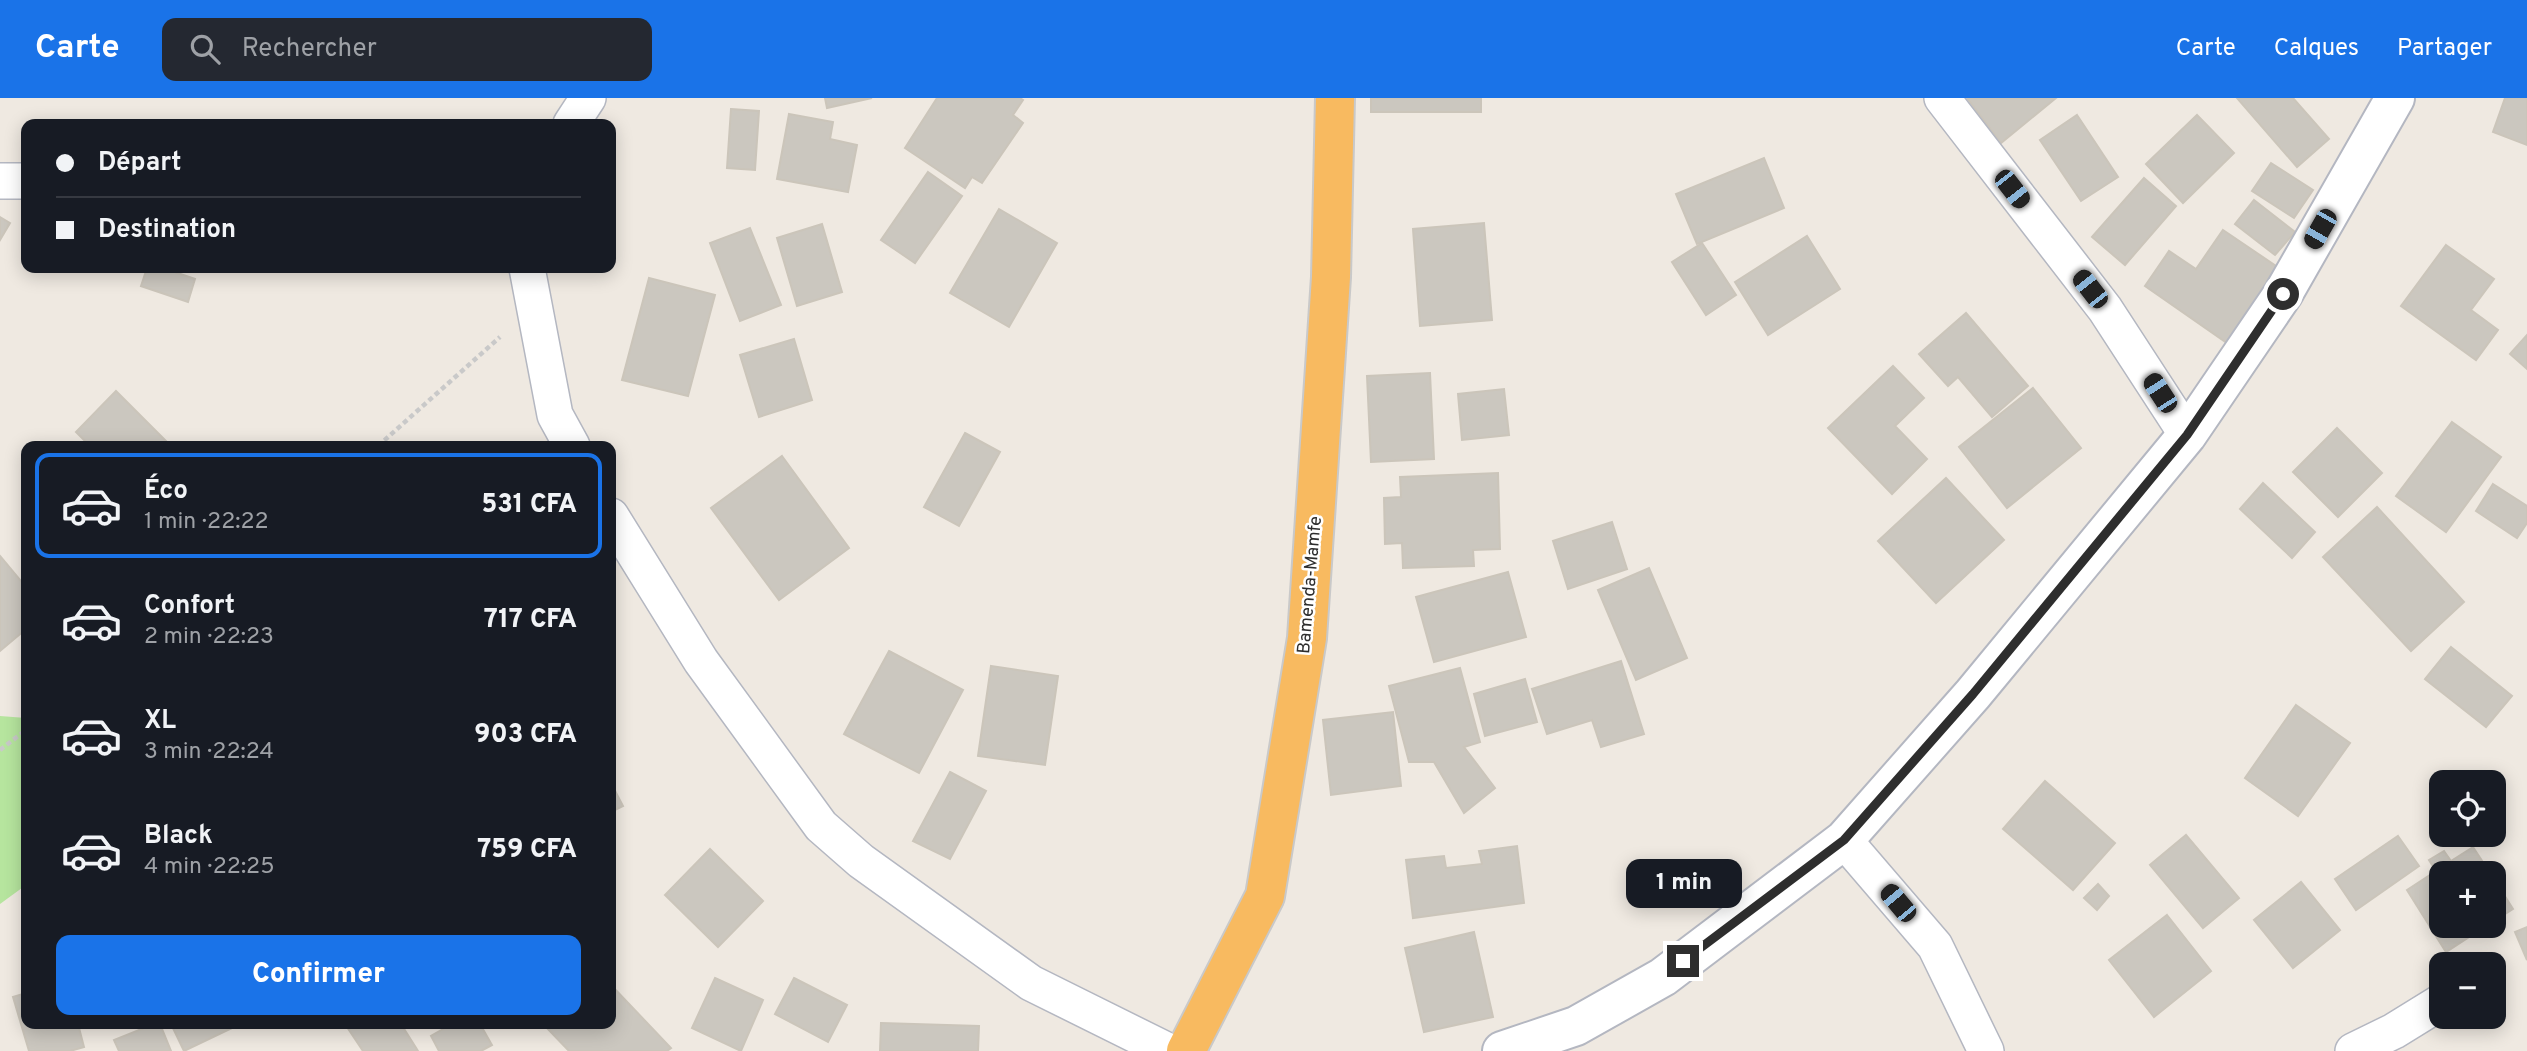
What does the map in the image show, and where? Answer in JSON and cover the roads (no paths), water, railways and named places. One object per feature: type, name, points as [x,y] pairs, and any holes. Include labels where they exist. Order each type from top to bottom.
[{"type":"highway","name":"Bamenda-Mamfe","points":[[1186,1051],[1265,896],[1307,638],[1331,277],[1335,98]]},
{"type":"street","points":[[573,119],[588,98]]},
{"type":"street","points":[[1942,98],[2105,309],[2187,435]]},
{"type":"street","points":[[1502,1051],[1576,1026],[1663,977],[1844,840],[1973,694],[2187,435],[2283,294],[2395,98]]},
{"type":"street","points":[[0,181],[21,181]]},
{"type":"street","points":[[528,273],[555,415],[569,441]]},
{"type":"street","points":[[616,524],[701,661],[821,826],[861,861],[1031,983],[1168,1051]]},
{"type":"street","points":[[1844,840],[1934,946],[1986,1051]]},
{"type":"street","points":[[2353,1051],[2394,1031],[2429,1009]]}]
